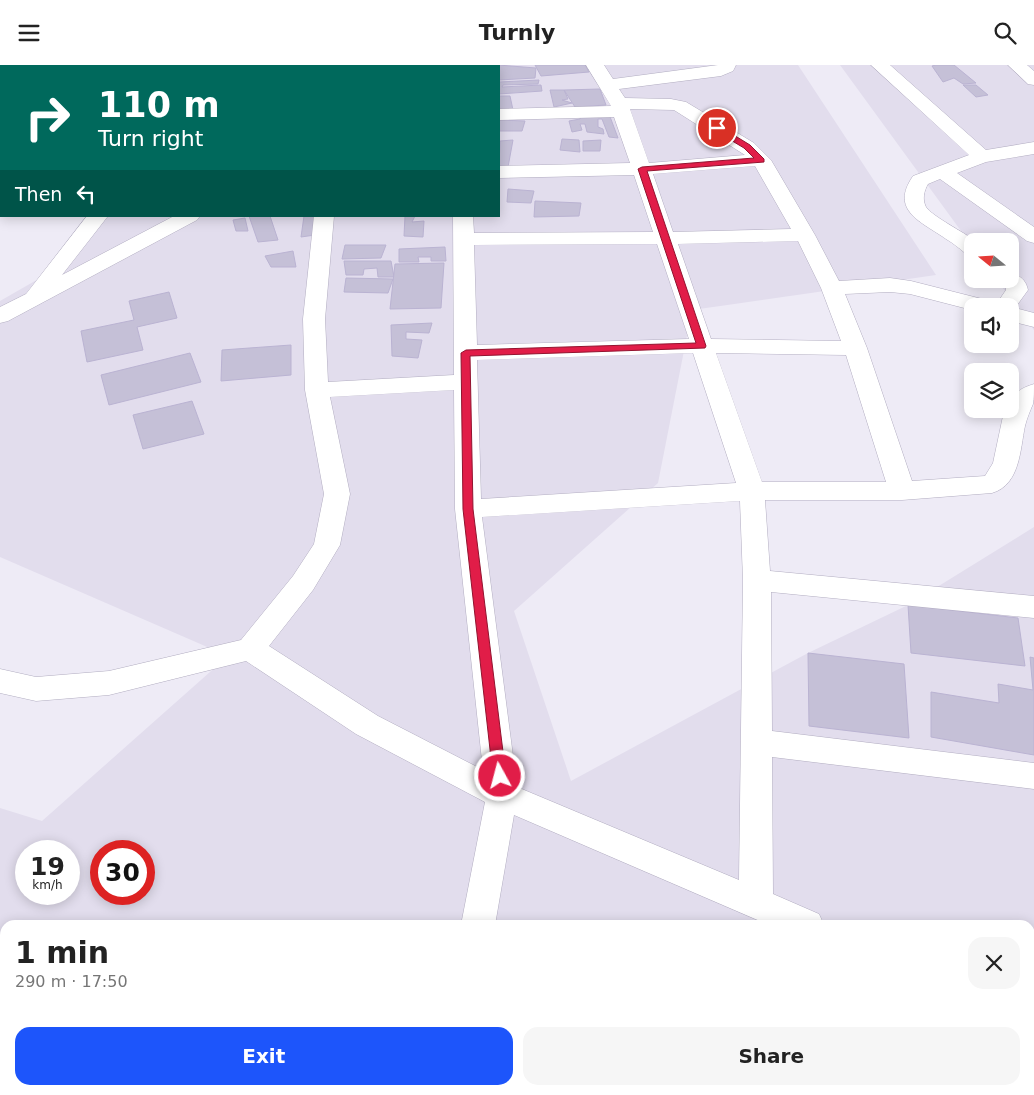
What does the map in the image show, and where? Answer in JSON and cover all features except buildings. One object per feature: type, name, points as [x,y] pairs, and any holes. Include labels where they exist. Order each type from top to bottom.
[{"type":"street","points":[[500,115],[610,91],[721,71],[727,65]]},
{"type":"street","points":[[880,65],[982,157]]},
{"type":"street","points":[[1016,65],[1034,80]]},
{"type":"street","points":[[610,91],[680,106],[747,147],[761,160],[805,235],[832,288],[855,348],[902,491]]},
{"type":"street","points":[[610,91],[642,169],[752,491],[757,580],[756,902]]},
{"type":"street","points":[[964,242],[918,211],[913,201],[914,188],[920,180],[982,157],[1034,148]]},
{"type":"street","points":[[500,172],[642,169],[761,160]]},
{"type":"street","points":[[943,172],[1034,237]]},
{"type":"street","points":[[28,302],[97,217]]},
{"type":"street","points":[[0,316],[188,217]]},
{"type":"street","points":[[0,681],[36,689],[109,683],[250,649],[303,583],[327,545],[337,494],[317,390],[314,319],[324,217]]},
{"type":"street","points":[[479,920],[502,795],[468,509],[463,228],[665,238],[805,235]]},
{"type":"street","points":[[832,288],[890,285],[911,288],[964,301]]},
{"type":"street","points":[[1019,316],[1034,320]]},
{"type":"street","points":[[466,353],[701,346],[855,348]]},
{"type":"street","points":[[317,390],[466,382]]},
{"type":"street","points":[[468,509],[752,491],[902,491],[992,484],[1002,473],[1017,409],[1027,394],[1034,392]]},
{"type":"street","points":[[757,580],[1034,607]]},
{"type":"street","points":[[250,649],[367,725],[502,795],[796,920]]},
{"type":"street","points":[[756,743],[1034,776]]},
{"type":"shaded area","points":[[500,65],[798,65],[936,275],[692,310],[658,483],[514,611],[571,781],[808,653],[908,605],[1034,527],[1034,920],[0,920],[0,808],[42,821],[228,656],[0,557],[0,301],[61,266],[100,217],[500,217]]},
{"type":"shaded area","points":[[840,65],[1034,65],[1034,330],[1019,310],[1019,298],[1010,298],[1003,288],[1019,288],[1019,233],[964,233],[964,235]]},
{"type":"route","points":[[500,776],[468,509],[466,353],[701,346],[642,169],[761,160],[747,147],[717,128]]}]
